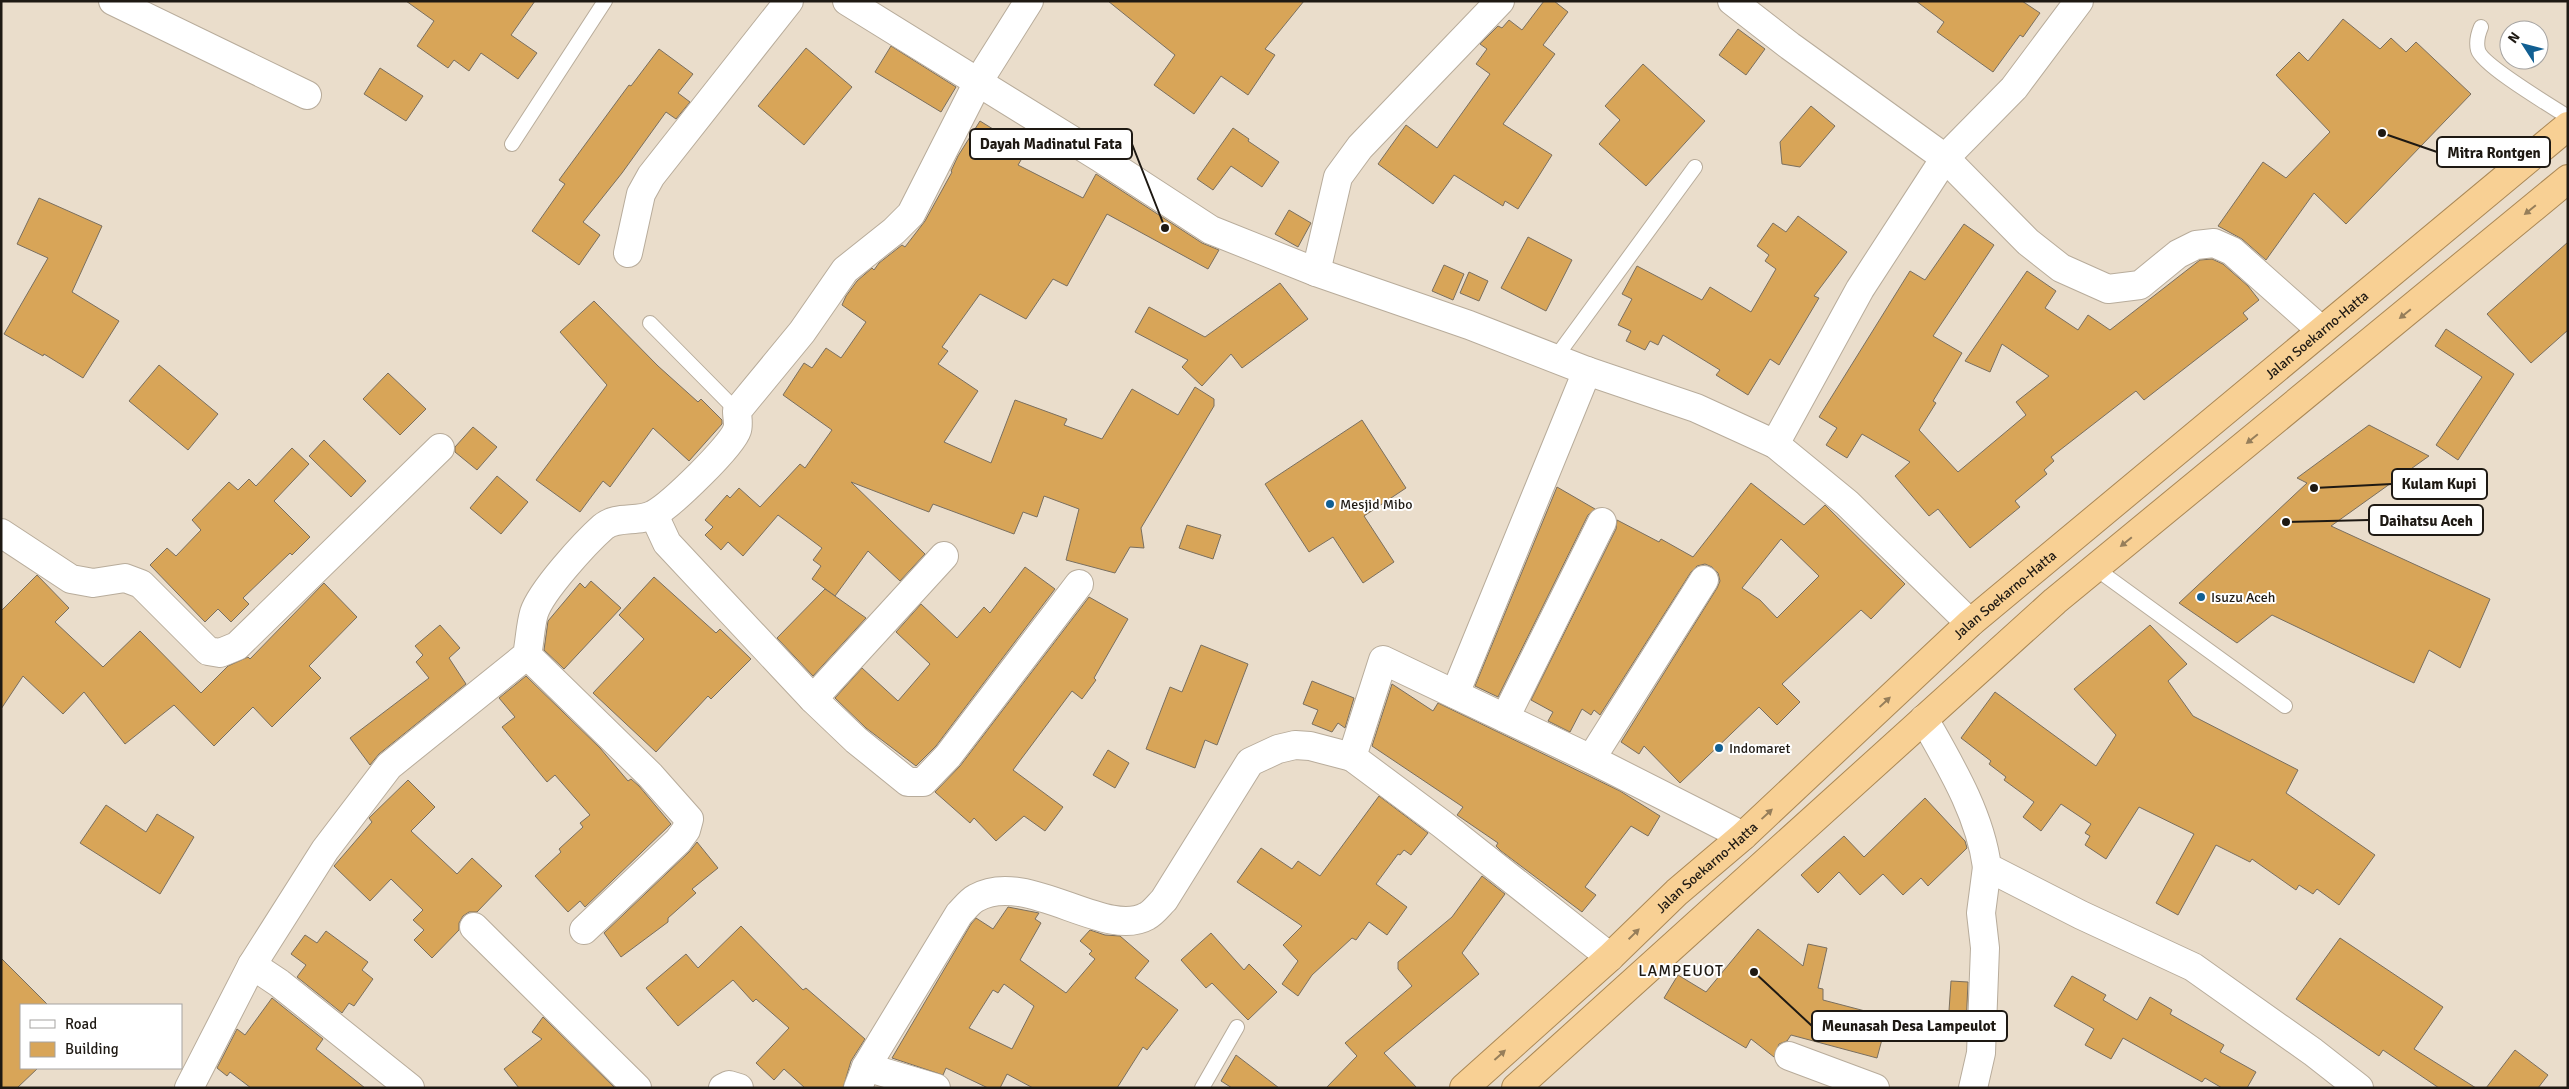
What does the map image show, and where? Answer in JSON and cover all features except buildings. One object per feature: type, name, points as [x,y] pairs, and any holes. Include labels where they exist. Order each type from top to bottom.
[{"type":"highway","name":"Jalan Soekarno-Hatta","points":[[1464,1088],[1610,957],[1677,892],[1743,836],[1970,623],[2254,385],[2568,126]]},
{"type":"highway","points":[[1516,1088],[1924,719],[2095,568],[2568,179]]},
{"type":"highway","points":[[2254,385],[2279,417]]},
{"type":"street","points":[[113,1],[307,95]]},
{"type":"street","points":[[628,253],[641,194],[651,176],[789,1]]},
{"type":"street","points":[[847,1],[1211,230],[1316,272],[1556,357],[1587,371],[1696,408],[1775,444],[1846,503],[1970,623]]},
{"type":"street","points":[[189,1088],[252,964],[325,850],[389,766],[527,655],[535,611],[579,550],[605,525],[622,519],[654,515],[685,490],[730,442],[737,429],[737,411],[802,332],[845,270],[894,231],[911,214],[978,82],[1029,1]]},
{"type":"street","points":[[1316,272],[1338,177],[1360,147],[1382,122],[1500,1]]},
{"type":"street","points":[[1732,1],[1790,46],[1945,158],[2046,258],[2092,283],[2108,289],[2140,284],[2178,254],[2196,245],[2214,243],[2232,251],[2321,330]]},
{"type":"street","points":[[1775,444],[1860,289],[1945,158],[2014,88],[2079,1]]},
{"type":"street","points":[[1455,694],[1587,371]]},
{"type":"street","points":[[1,533],[71,579],[93,583],[126,578],[141,584],[208,651],[220,652],[237,646],[440,448]]},
{"type":"street","points":[[654,515],[667,543],[814,699],[889,769],[908,782],[922,782],[948,756],[1079,584]]},
{"type":"street","points":[[1505,718],[1602,522]]},
{"type":"street","points":[[814,699],[944,556]]},
{"type":"street","points":[[1591,759],[1704,580]]},
{"type":"street","points":[[527,655],[650,775],[689,819],[686,830],[678,841],[584,930]]},
{"type":"street","points":[[1352,758],[1383,660],[1591,759],[1743,836]]},
{"type":"street","points":[[1924,719],[1958,781],[1984,846],[1987,867],[1981,913],[1985,948],[1981,1053],[1974,1088]]},
{"type":"street","points":[[936,1088],[862,1077],[959,914],[975,898],[996,892],[1015,890],[1112,919],[1132,921],[1148,916],[1164,900],[1250,762],[1278,749],[1295,745],[1310,746],[1352,758],[1442,824],[1610,957]]},
{"type":"street","points":[[1987,867],[2081,915],[2192,967],[2313,1052],[2359,1088]]},
{"type":"street","points":[[474,927],[637,1088]]},
{"type":"street","points":[[252,964],[279,983],[410,1088]]},
{"type":"street","points":[[1789,1056],[1875,1088]]},
{"type":"street","points":[[723,1088],[730,1085],[738,1088]]},
{"type":"lane","points":[[512,144],[605,1]]},
{"type":"lane","points":[[2481,27],[2477,38],[2478,51],[2490,66],[2568,117]]},
{"type":"lane","points":[[1556,357],[1695,167]]},
{"type":"lane","points":[[650,322],[737,411]]},
{"type":"lane","points":[[2095,568],[2285,706]]},
{"type":"lane","points":[[1202,1088],[1237,1027]]},
{"type":"place","name":"Mitra Rontgen","points":[[2382,133]]},
{"type":"place","name":"Dayah Madinatul Fata","points":[[1165,228]]},
{"type":"place","name":"Kulam Kupi","points":[[2314,488]]},
{"type":"place","name":"Mesjid Mibo","points":[[1330,504]]},
{"type":"place","name":"Daihatsu Aceh","points":[[2286,522]]},
{"type":"place","name":"Isuzu Aceh","points":[[2201,597]]},
{"type":"place","name":"Indomaret","points":[[1719,748]]},
{"type":"place","name":"Meunasah Desa Lampeulot","points":[[1754,972]]},
{"type":"district","name":"LAMPEUOT","points":[[1681,971]]}]
